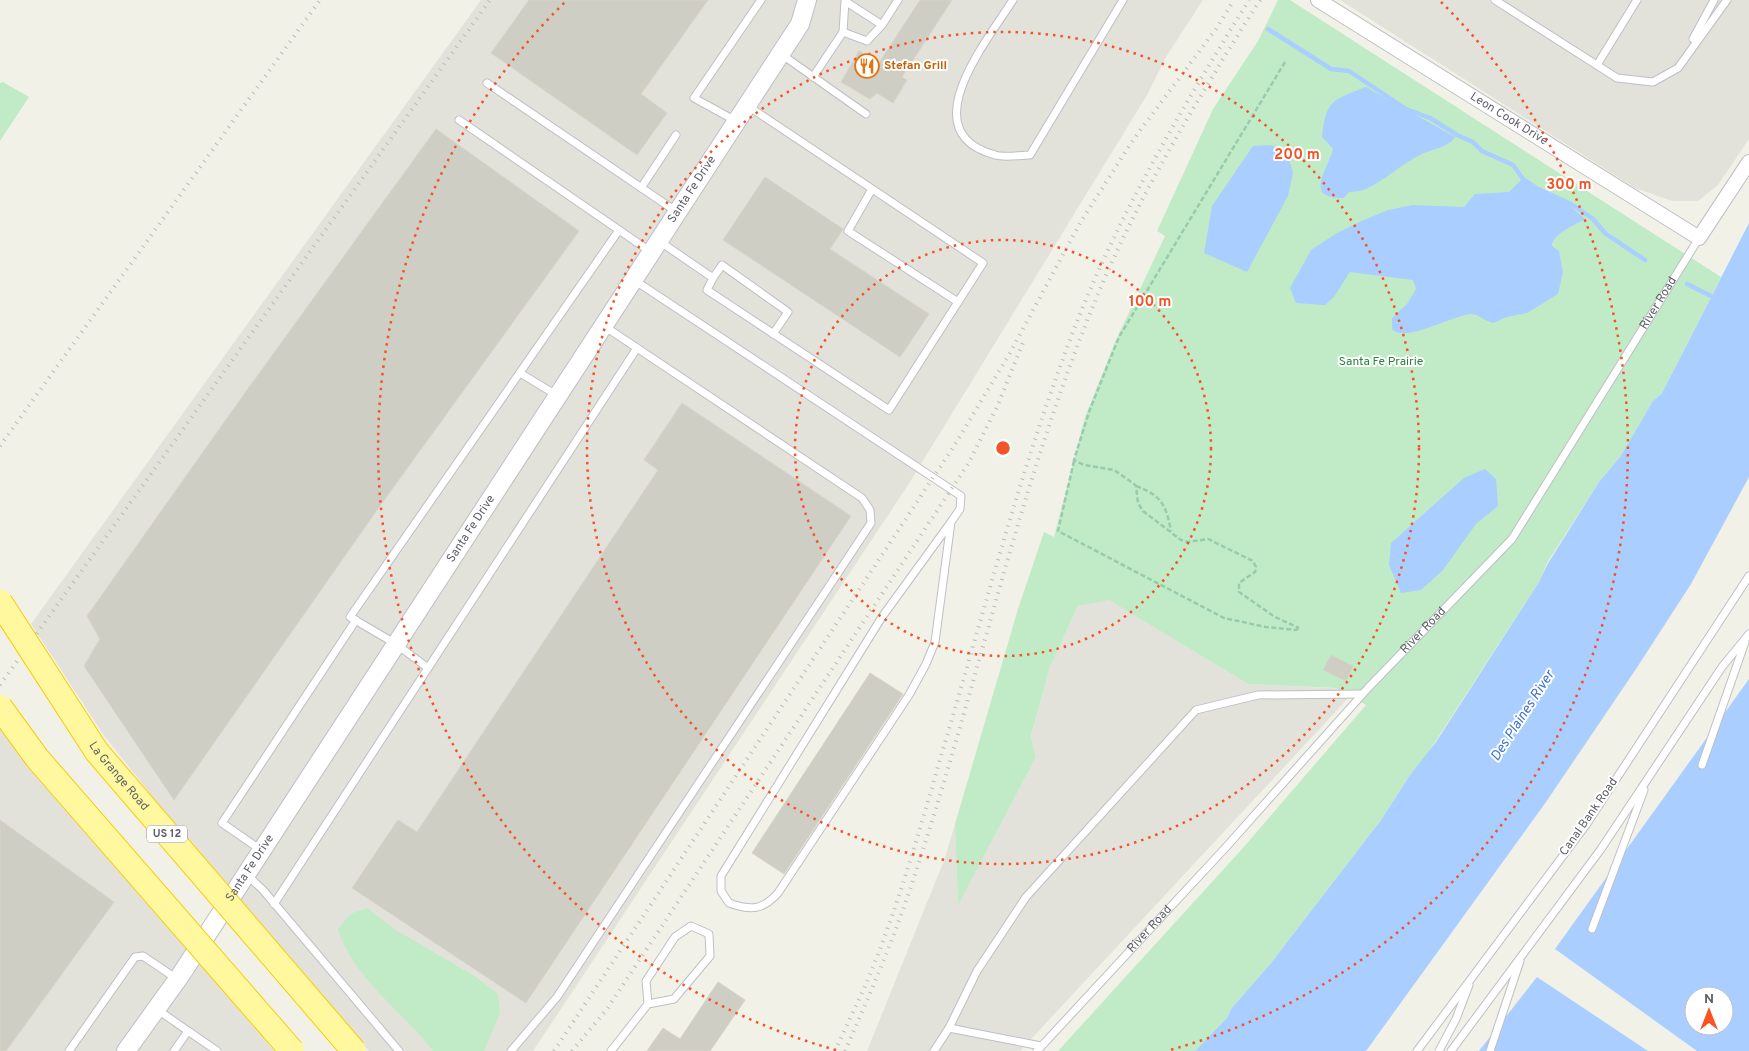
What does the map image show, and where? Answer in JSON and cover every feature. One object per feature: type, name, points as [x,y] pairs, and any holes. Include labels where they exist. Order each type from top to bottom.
[{"type":"highway","name":"La Grange Road","points":[[0,602],[96,752],[354,1051]]},
{"type":"highway","points":[[0,707],[37,758],[292,1051]]},
{"type":"street","name":"Leon Cook Drive","points":[[1318,0],[1699,238]]},
{"type":"street","name":"Santa Fe Drive","points":[[126,1051],[177,979],[262,850],[800,24],[803,1]]},
{"type":"street","name":"River Road","points":[[1699,238],[1749,162]]},
{"type":"lane","points":[[736,122],[694,98],[761,0]]},
{"type":"lane","points":[[843,32],[867,41],[882,25],[898,0]]},
{"type":"lane","points":[[1013,0],[971,66],[956,101],[957,125],[972,146],[997,156],[1030,155],[1123,0]]},
{"type":"lane","points":[[1597,65],[1637,0]]},
{"type":"lane","points":[[1498,1],[1616,78],[1653,82],[1678,68],[1714,0]]},
{"type":"lane","points":[[1682,60],[1727,0]]},
{"type":"lane","points":[[844,1],[882,25]]},
{"type":"lane","points":[[813,77],[843,32],[844,1]]},
{"type":"lane","points":[[780,54],[866,114]]},
{"type":"lane","points":[[486,83],[677,212]]},
{"type":"lane","points":[[747,106],[983,262],[889,410],[773,334],[707,290],[722,265],[788,312],[773,334]]},
{"type":"lane","points":[[459,120],[619,230],[713,278]]},
{"type":"lane","points":[[642,188],[676,135]]},
{"type":"lane","points":[[872,188],[848,231],[958,302]]},
{"type":"lane","points":[[428,668],[396,644],[350,617],[619,230]]},
{"type":"lane","name":"River Road","points":[[1039,1049],[1227,846],[1362,694],[1512,539],[1699,238]]},
{"type":"lane","points":[[633,280],[952,488],[961,496],[960,509],[882,617],[722,876],[722,891],[729,903],[753,910],[768,904],[778,893],[909,694],[935,642],[951,522]]},
{"type":"lane","points":[[511,1051],[557,997],[871,523],[870,510],[862,498],[603,326]]},
{"type":"lane","points":[[274,904],[637,348]]},
{"type":"lane","points":[[520,373],[558,396]]},
{"type":"lane","name":"Canal Bank Road","points":[[1417,1051],[1586,825],[1749,576]]},
{"type":"lane","points":[[262,850],[222,823],[356,620]]},
{"type":"lane","points":[[1702,765],[1748,634]]},
{"type":"lane","points":[[1451,1051],[1601,849],[1722,667],[1748,634]]},
{"type":"lane","points":[[934,1051],[949,1028],[976,971],[1026,897],[1196,710],[1258,696],[1362,694]]},
{"type":"lane","points":[[1592,929],[1648,778]]},
{"type":"lane","points":[[246,874],[274,904],[399,1051]]},
{"type":"lane","points":[[611,1051],[648,1004],[674,999],[710,956],[709,934],[691,926],[674,937],[646,981],[648,1004]]},
{"type":"lane","points":[[1490,1051],[1523,954]]},
{"type":"lane","points":[[69,1051],[135,957],[143,956],[177,979]]},
{"type":"lane","points":[[1439,1051],[1456,1019],[1473,976]]},
{"type":"lane","points":[[156,1009],[218,1051]]},
{"type":"lane","points":[[949,1028],[1039,1049]]},
{"type":"lane","points":[[174,1051],[188,1031]]},
{"type":"path","points":[[1136,486],[1138,503],[1143,511],[1184,542],[1208,539],[1253,561],[1256,567],[1255,572],[1239,583],[1238,592],[1275,617],[1299,628],[1296,630],[1266,628],[1224,618],[1058,531],[1074,460],[1092,403],[1119,337],[1285,62]]},
{"type":"path","points":[[1074,460],[1084,465],[1114,470],[1136,486],[1153,493],[1162,500],[1171,531]]},
{"type":"shaded area","points":[[481,0],[1203,0],[1166,57],[1147,95],[910,482],[533,1051],[369,1051],[156,801],[103,734],[31,624]]},
{"type":"shaded area","points":[[1340,0],[1749,0],[1749,139],[1718,185],[1698,201],[1672,201],[1635,188]]},
{"type":"shaded area","points":[[1108,599],[1248,684],[1347,689],[1352,694],[1020,1051],[867,1051],[945,858],[955,824],[958,904],[1036,757],[1031,736],[1050,667],[1078,606]]},
{"type":"shaded area","points":[[0,725],[83,826],[274,1051],[0,1051]]},
{"type":"green space","name":"Santa Fe Prairie","points":[[1278,0],[1290,0],[1721,277],[1662,393],[1653,401],[1620,457],[1599,482],[1547,563],[1539,582],[1426,756],[1410,775],[1381,820],[1271,963],[1231,1009],[1227,1018],[1195,1051],[1058,1051],[1242,849],[1366,705],[1336,688],[1248,684],[1109,600],[1078,606],[1050,667],[1031,736],[1036,757],[958,905],[955,824],[1018,609],[1044,532],[1054,537],[1085,417],[1116,340],[1165,236],[1157,231],[1213,109],[1258,41]]},
{"type":"green space","points":[[3,82],[29,97],[0,141],[0,83]]},
{"type":"green space","points":[[367,908],[396,930],[476,977],[498,994],[500,1013],[484,1051],[433,1051],[367,979],[345,947],[338,929],[350,914]]},
{"type":"water","points":[[1366,87],[1455,137],[1448,144],[1413,159],[1368,188],[1349,192],[1344,198],[1332,197],[1324,194],[1321,189],[1323,174],[1333,149],[1322,137],[1326,115],[1333,103],[1346,95]]},
{"type":"water","points":[[1271,145],[1287,152],[1293,173],[1288,196],[1247,272],[1204,253],[1212,206],[1253,146]]},
{"type":"water","points":[[1521,180],[1569,205],[1585,219],[1565,230],[1553,242],[1552,246],[1559,251],[1563,272],[1558,294],[1527,313],[1507,317],[1493,323],[1472,314],[1464,315],[1418,331],[1398,333],[1392,329],[1392,318],[1407,304],[1416,289],[1413,280],[1350,272],[1334,297],[1325,305],[1296,303],[1290,288],[1311,250],[1337,233],[1388,210],[1413,205],[1464,207],[1475,194],[1509,192]]},
{"type":"water","name":"Des Plaines River","points":[[1749,223],[1749,477],[1691,584],[1636,669],[1546,802],[1366,1051],[1195,1051],[1227,1018],[1231,1009],[1271,963],[1381,820],[1410,775],[1436,742],[1539,582],[1547,565],[1599,482],[1620,457],[1653,401],[1662,393]]},
{"type":"water","points":[[1485,469],[1496,479],[1498,506],[1476,524],[1443,570],[1421,590],[1401,593],[1389,565],[1391,543],[1464,478]]},
{"type":"water","points":[[1749,679],[1749,1051],[1697,1051],[1555,949]]},
{"type":"water","points":[[1537,977],[1648,1051],[1479,1051]]},
{"type":"building","points":[[529,0],[708,0],[641,94],[667,113],[637,155],[491,53]]},
{"type":"building","points":[[920,0],[952,0],[902,77],[907,80],[893,103],[877,93],[870,99],[841,82],[859,51],[879,63]]},
{"type":"building","points":[[436,129],[579,231],[377,510],[174,800],[84,666],[100,639],[87,616],[242,397]]},
{"type":"building","points":[[765,177],[843,229],[830,249],[929,314],[900,357],[723,240]]},
{"type":"building","points":[[682,403],[851,516],[526,1003],[352,888],[398,820],[417,832],[658,470],[644,460]]},
{"type":"building","points":[[1331,655],[1353,666],[1346,681],[1323,670]]},
{"type":"building","points":[[870,673],[903,694],[784,874],[752,853]]},
{"type":"building","points":[[0,820],[114,902],[6,1051],[0,1051]]},
{"type":"building","points":[[718,982],[745,1000],[710,1051],[647,1051],[663,1028],[680,1039]]},
{"type":"waterway","points":[[1268,29],[1331,69],[1349,71],[1406,109],[1430,118],[1457,135],[1473,142],[1482,151],[1513,165],[1523,179],[1538,189],[1571,204],[1592,218],[1606,234],[1645,260]]},
{"type":"waterway","points":[[1687,284],[1715,298]]},
{"type":"railway","points":[[0,446],[320,0]]},
{"type":"railway","points":[[0,685],[490,0]]},
{"type":"railway","points":[[554,1051],[956,443],[1010,353],[1080,223],[1133,140],[1216,29],[1234,0]]},
{"type":"railway","points":[[835,1051],[866,984],[898,900],[1002,545],[1052,389],[1071,337],[1108,249],[1129,207],[1199,81],[1249,0]]},
{"type":"railway","points":[[845,1051],[884,959],[910,889],[1046,435],[1098,294],[1152,181],[1215,72],[1260,0]]},
{"type":"railway","points":[[572,1051],[607,1009],[968,464],[997,407],[1024,340]]},
{"type":"place","name":"Stefan Grill","points":[[867,66]]}]
